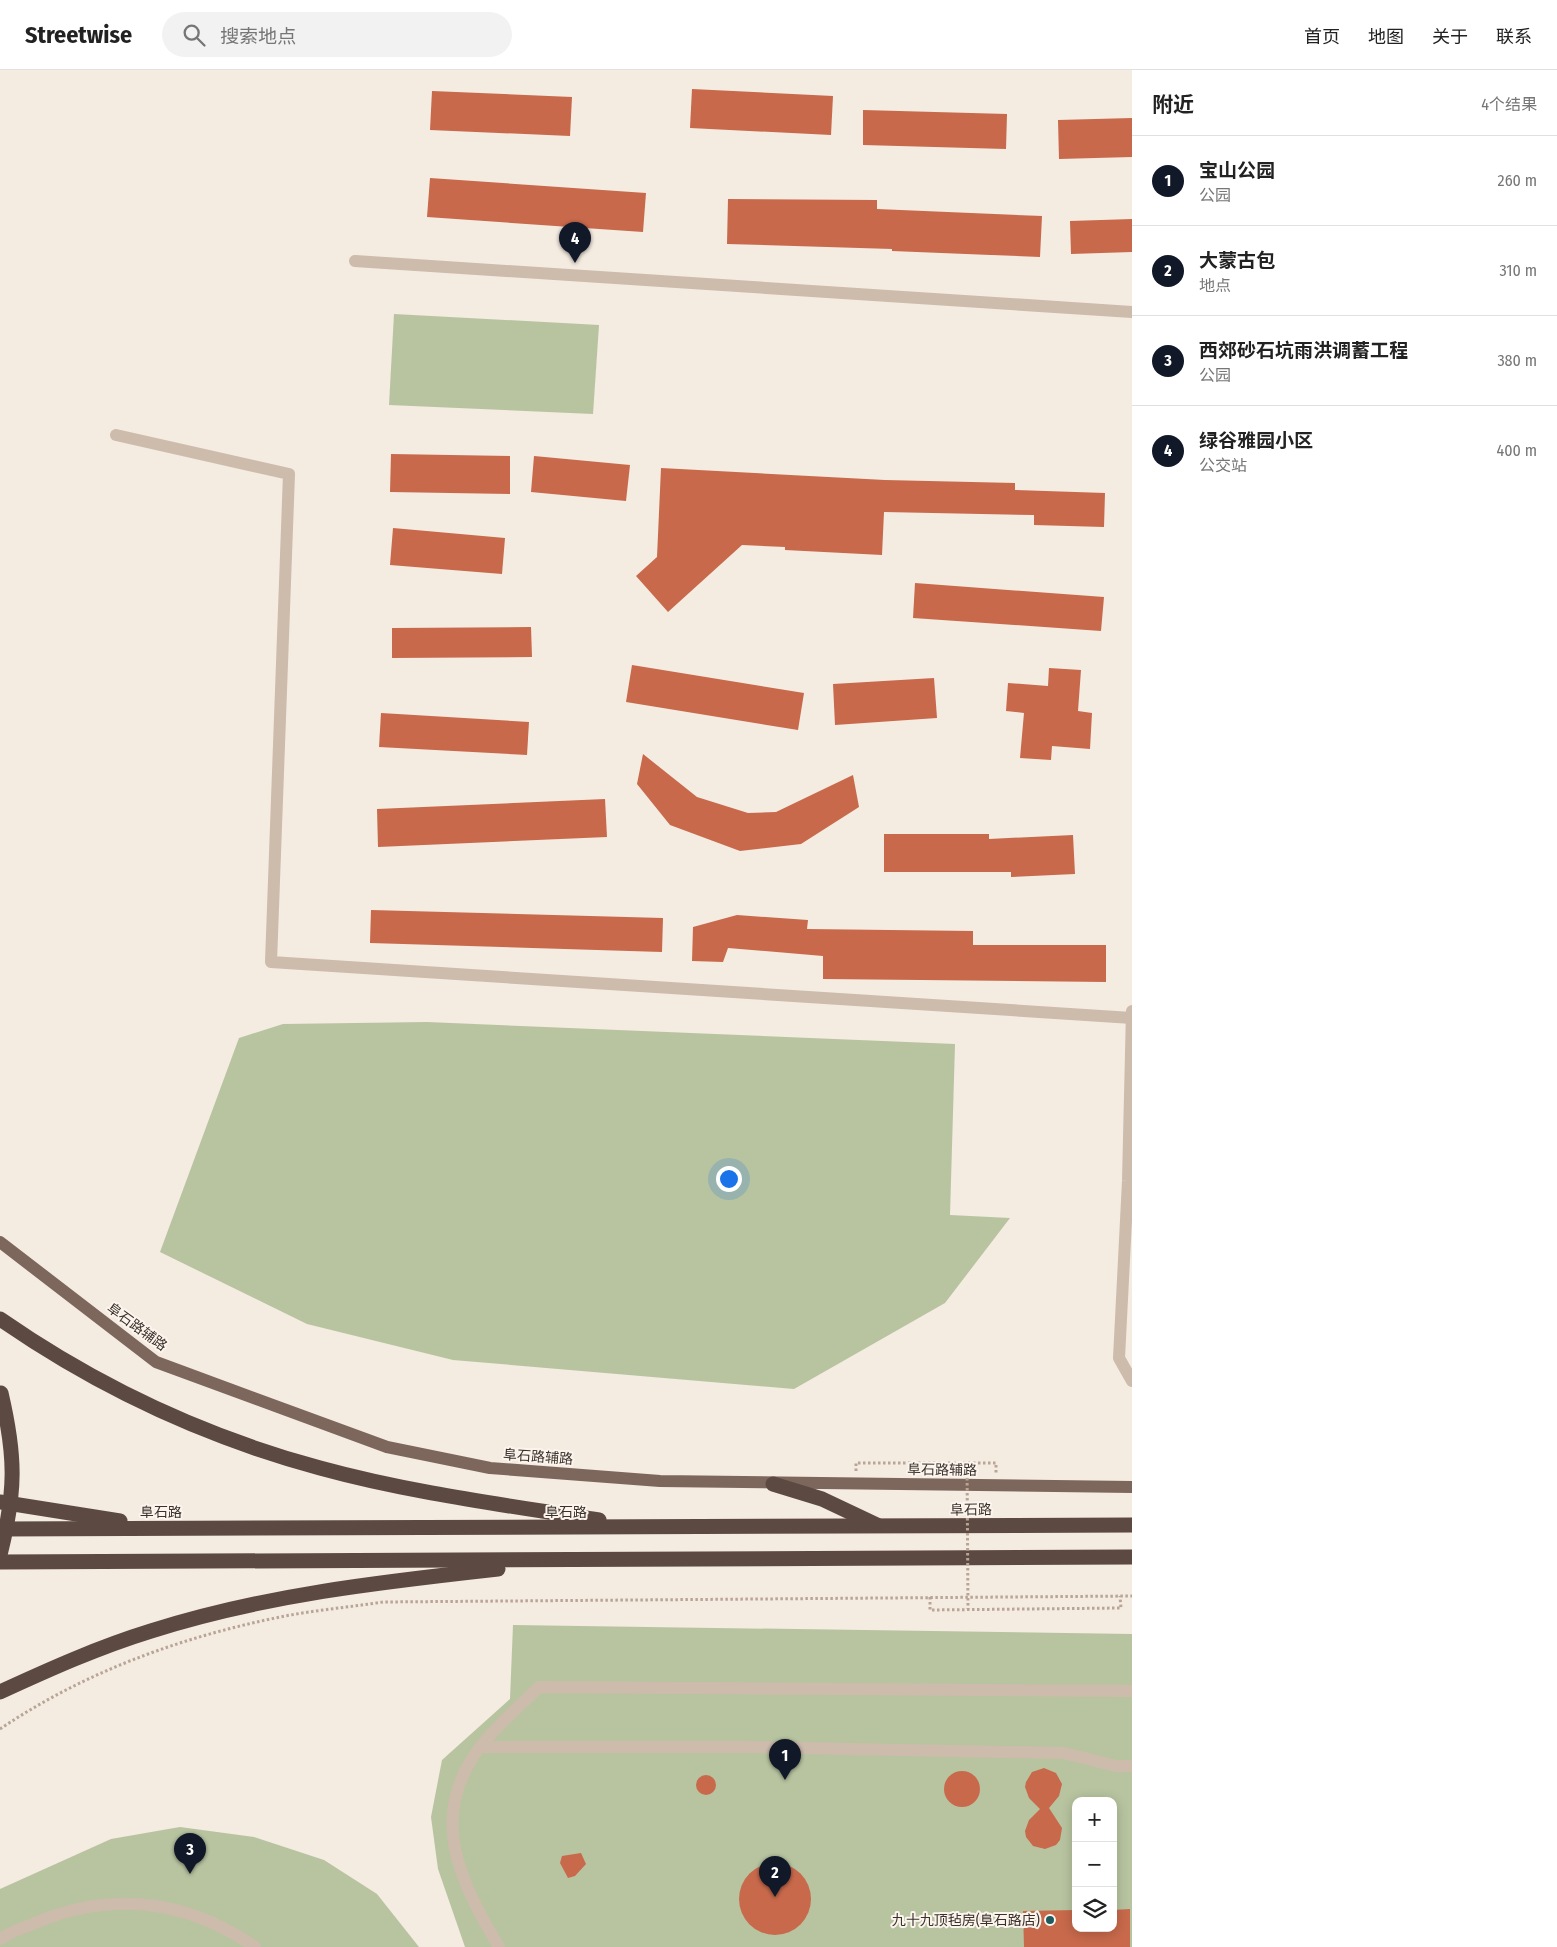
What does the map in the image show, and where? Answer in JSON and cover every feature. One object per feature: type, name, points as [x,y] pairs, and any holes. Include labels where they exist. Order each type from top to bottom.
[{"type":"highway","points":[[0,1319],[45,1350],[121,1394],[248,1445],[319,1468],[377,1482],[642,1528]]},
{"type":"highway","points":[[0,1392],[11,1436],[14,1478],[10,1512],[0,1555]]},
{"type":"highway","points":[[773,1484],[822,1499],[881,1527]]},
{"type":"highway","points":[[0,1502],[166,1528]]},
{"type":"highway","name":"阜石路","points":[[0,1529],[881,1527],[1132,1524]]},
{"type":"highway","points":[[0,1562],[1132,1557]]},
{"type":"highway","points":[[0,1692],[74,1658],[134,1636],[238,1608],[356,1585],[574,1560]]},
{"type":"main road","name":"阜石路辅路","points":[[0,1242],[156,1362],[387,1448],[490,1468],[660,1481],[773,1484],[1132,1487]]},
{"type":"street","points":[[356,261],[1132,312]]},
{"type":"street","points":[[116,435],[289,474],[271,962],[1132,1018]]},
{"type":"street","points":[[1132,1011],[1130,1183],[1119,1358],[1132,1381]]},
{"type":"street","points":[[499,1947],[461,1876],[454,1844],[452,1820],[454,1800],[480,1747],[539,1687],[1132,1691]]},
{"type":"street","points":[[480,1747],[745,1747],[1064,1753],[1116,1766],[1132,1766]]},
{"type":"street","points":[[0,1939],[47,1918],[89,1905],[124,1903],[159,1906],[204,1918],[238,1935],[255,1947]]},
{"type":"path","points":[[967,1462],[968,1609]]},
{"type":"path","points":[[856,1463],[996,1462]]},
{"type":"path","points":[[930,1597],[930,1610],[1121,1608],[1120,1596]]},
{"type":"path","points":[[0,1729],[39,1703],[111,1668],[188,1640],[285,1616],[383,1602],[1132,1596]]},
{"type":"green space","points":[[394,314],[599,325],[593,414],[389,405]]},
{"type":"green space","points":[[427,1022],[955,1044],[950,1215],[1010,1218],[945,1303],[794,1389],[453,1360],[307,1324],[160,1252],[239,1038],[283,1024]]},
{"type":"green space","points":[[513,1625],[1132,1634],[1132,1947],[465,1947],[438,1869],[431,1817],[442,1760],[510,1699]]},
{"type":"green space","points":[[180,1827],[254,1837],[324,1860],[377,1894],[419,1947],[0,1947],[0,1889],[111,1839]]},
{"type":"building","points":[[692,89],[833,96],[831,135],[690,128]]},
{"type":"building","points":[[432,91],[572,97],[570,136],[430,130]]},
{"type":"building","points":[[863,110],[1007,114],[1006,149],[863,145]]},
{"type":"building","points":[[1132,118],[1132,157],[1059,159],[1058,120]]},
{"type":"building","points":[[430,178],[646,193],[643,232],[427,217]]},
{"type":"building","points":[[728,199],[877,200],[877,209],[1042,216],[1040,257],[892,251],[892,249],[727,244]]},
{"type":"building","points":[[1132,219],[1132,252],[1071,254],[1070,221]]},
{"type":"building","points":[[391,454],[510,456],[510,494],[390,492]]},
{"type":"building","points":[[534,456],[630,465],[626,501],[531,492]]},
{"type":"building","points":[[661,468],[885,480],[1015,483],[1015,490],[1105,493],[1104,527],[1034,525],[1034,515],[884,512],[882,555],[785,550],[785,547],[742,545],[668,612],[636,576],[657,557]]},
{"type":"building","points":[[393,528],[505,538],[502,574],[390,565]]},
{"type":"building","points":[[915,583],[1104,597],[1101,631],[913,618]]},
{"type":"building","points":[[531,627],[532,657],[392,658],[392,628]]},
{"type":"building","points":[[632,665],[804,693],[798,730],[626,702]]},
{"type":"building","points":[[1049,668],[1081,670],[1078,711],[1092,713],[1090,749],[1052,746],[1051,760],[1020,758],[1024,713],[1006,711],[1008,683],[1048,686]]},
{"type":"building","points":[[934,678],[937,718],[835,725],[833,684]]},
{"type":"building","points":[[381,713],[529,722],[527,755],[379,747]]},
{"type":"building","points":[[643,754],[697,797],[748,813],[776,812],[853,775],[859,807],[801,844],[740,851],[670,825],[637,784]]},
{"type":"building","points":[[605,799],[607,837],[378,847],[377,809]]},
{"type":"building","points":[[884,834],[989,834],[989,839],[1073,835],[1075,874],[1011,877],[1011,872],[884,872]]},
{"type":"building","points":[[371,910],[663,918],[662,952],[370,943]]},
{"type":"building","points":[[737,915],[808,920],[807,929],[973,931],[973,945],[1106,945],[1106,982],[823,979],[823,956],[728,948],[723,962],[692,961],[693,927]]},
{"type":"building","points":[[1044,1768],[1056,1773],[1062,1784],[1059,1796],[1049,1808],[1062,1828],[1060,1840],[1056,1845],[1045,1849],[1033,1846],[1026,1837],[1025,1831],[1029,1820],[1040,1809],[1029,1798],[1025,1787],[1026,1782],[1032,1772]]},
{"type":"building","points":[[962,1771],[969,1772],[975,1776],[979,1782],[979,1796],[975,1802],[969,1806],[962,1807],[955,1806],[949,1802],[945,1796],[944,1789],[945,1782],[949,1776],[955,1772]]},
{"type":"building","points":[[706,1775],[713,1778],[716,1785],[713,1792],[706,1795],[699,1792],[696,1785],[699,1778]]},
{"type":"building","points":[[581,1853],[586,1864],[575,1876],[568,1878],[560,1863],[562,1856]]},
{"type":"building","points":[[775,1863],[795,1869],[805,1879],[811,1899],[805,1919],[795,1929],[775,1935],[755,1929],[745,1919],[739,1899],[745,1879],[755,1869]]},
{"type":"building","name":"九十九顶毡房(阜石路店)","points":[[1130,1909],[1130,1947],[1024,1947],[1023,1911],[1072,1910],[1072,1932],[1117,1932],[1117,1910]]},
{"type":"place","name":"绿谷雅园小区","points":[[575,263]]},
{"type":"place","name":"宝山公园","points":[[785,1780]]},
{"type":"place","name":"西郊砂石坑雨洪调蓄工程","points":[[190,1874]]},
{"type":"place","name":"大蒙古包","points":[[775,1897]]},
{"type":"place","name":"九十九顶毡房(阜石路店)","points":[[1050,1920]]}]
